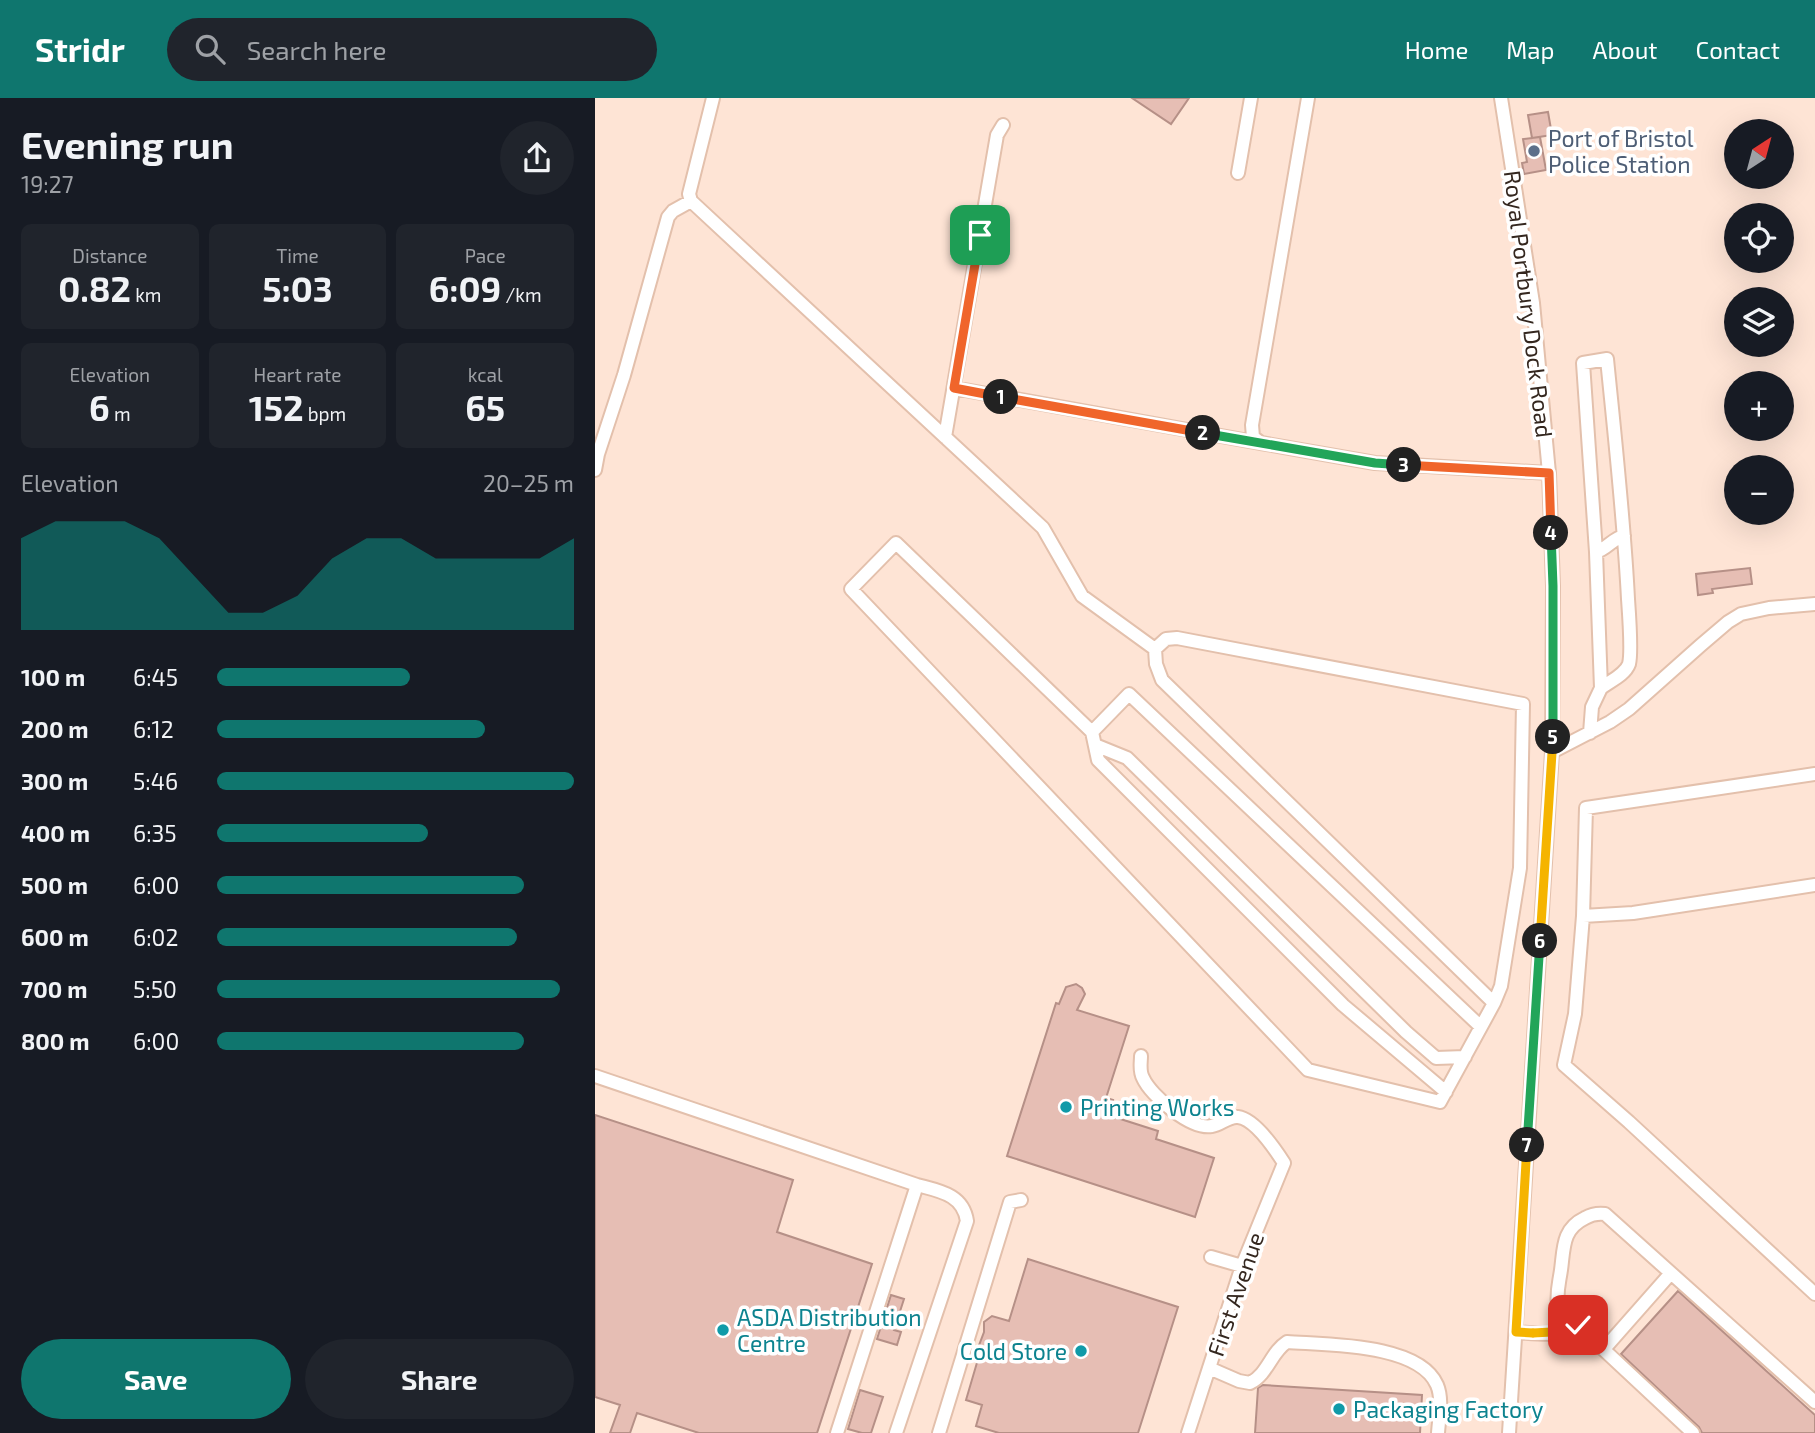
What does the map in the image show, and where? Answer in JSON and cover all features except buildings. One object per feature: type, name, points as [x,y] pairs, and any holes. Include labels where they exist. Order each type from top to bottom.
[{"type":"street","points":[[713,98],[689,194],[691,201],[1043,528],[1082,596],[1155,649]]},
{"type":"street","points":[[1238,173],[1251,98]]},
{"type":"street","points":[[1261,443],[1253,437],[1252,425],[1308,98]]},
{"type":"street","name":"Royal Portbury Dock Road","points":[[1501,98],[1533,303],[1549,473],[1553,586],[1552,752],[1509,1433]]},
{"type":"street","points":[[945,437],[997,135],[1003,125]]},
{"type":"street","points":[[595,470],[669,217],[673,211],[691,201]]},
{"type":"street","points":[[1590,733],[1592,707],[1601,688],[1596,552],[1583,363],[1607,359],[1624,536],[1629,662],[1620,674],[1601,688]]},
{"type":"street","points":[[954,388],[1375,463],[1549,473]]},
{"type":"street","points":[[1596,552],[1603,550],[1618,537],[1624,536]]},
{"type":"street","points":[[1155,649],[1166,639],[1177,638],[1524,704],[1520,868],[1501,986],[1494,1003],[1440,1102],[1308,1070],[851,589],[896,543],[1093,739],[1128,758],[1406,1032],[1436,1058],[1465,1056]]},
{"type":"street","points":[[1552,752],[1629,709],[1728,622],[1741,614],[1769,608],[1815,604]]},
{"type":"street","points":[[1155,649],[1156,664],[1162,680],[1494,1003]]},
{"type":"street","points":[[1093,739],[1129,694],[1481,1027]]},
{"type":"street","points":[[1093,739],[1098,760],[1343,1005],[1445,1092]]},
{"type":"street","points":[[1815,774],[1586,807],[1583,916],[1575,1014],[1564,1065],[1815,1294]]},
{"type":"street","points":[[1583,916],[1633,913],[1815,885]]},
{"type":"street","name":"First Avenue","points":[[1141,1056],[1140,1070],[1143,1079],[1152,1093],[1165,1104],[1191,1122],[1202,1126],[1212,1126],[1228,1118],[1237,1117],[1244,1120],[1252,1124],[1284,1163],[1242,1266],[1188,1433]]},
{"type":"street","points":[[595,1076],[917,1185],[945,1192],[966,1211],[967,1221],[897,1433]]},
{"type":"street","points":[[837,1433],[917,1185]]},
{"type":"street","points":[[939,1433],[1010,1202],[1021,1200]]},
{"type":"street","points":[[1693,1433],[1558,1307],[1556,1293],[1565,1239],[1571,1227],[1579,1221],[1597,1213],[1605,1214],[1815,1402]]},
{"type":"street","points":[[1211,1257],[1242,1266]]},
{"type":"street","points":[[1604,1349],[1671,1273]]},
{"type":"street","points":[[1516,1332],[1540,1334],[1570,1331],[1578,1325]]},
{"type":"street","points":[[1209,1368],[1250,1384],[1262,1374],[1279,1348],[1287,1342],[1378,1349],[1416,1363],[1429,1372],[1437,1384],[1440,1396],[1438,1433]]},
{"type":"shaded area","points":[[595,98],[1815,98],[1815,1433],[595,1433]]},
{"type":"place","name":"Port of Bristol Police Station","points":[[1534,151]]},
{"type":"place","name":"Printing Works","points":[[1066,1107]]},
{"type":"place","name":"ASDA Distribution Centre","points":[[723,1330]]},
{"type":"place","name":"Cold Store","points":[[1081,1351]]},
{"type":"place","name":"Packaging Factory","points":[[1339,1409]]},
{"type":"route","points":[[980,235],[954,388],[1375,463],[1549,473],[1553,586],[1552,752],[1516,1332],[1540,1334],[1570,1331],[1578,1325]]}]
